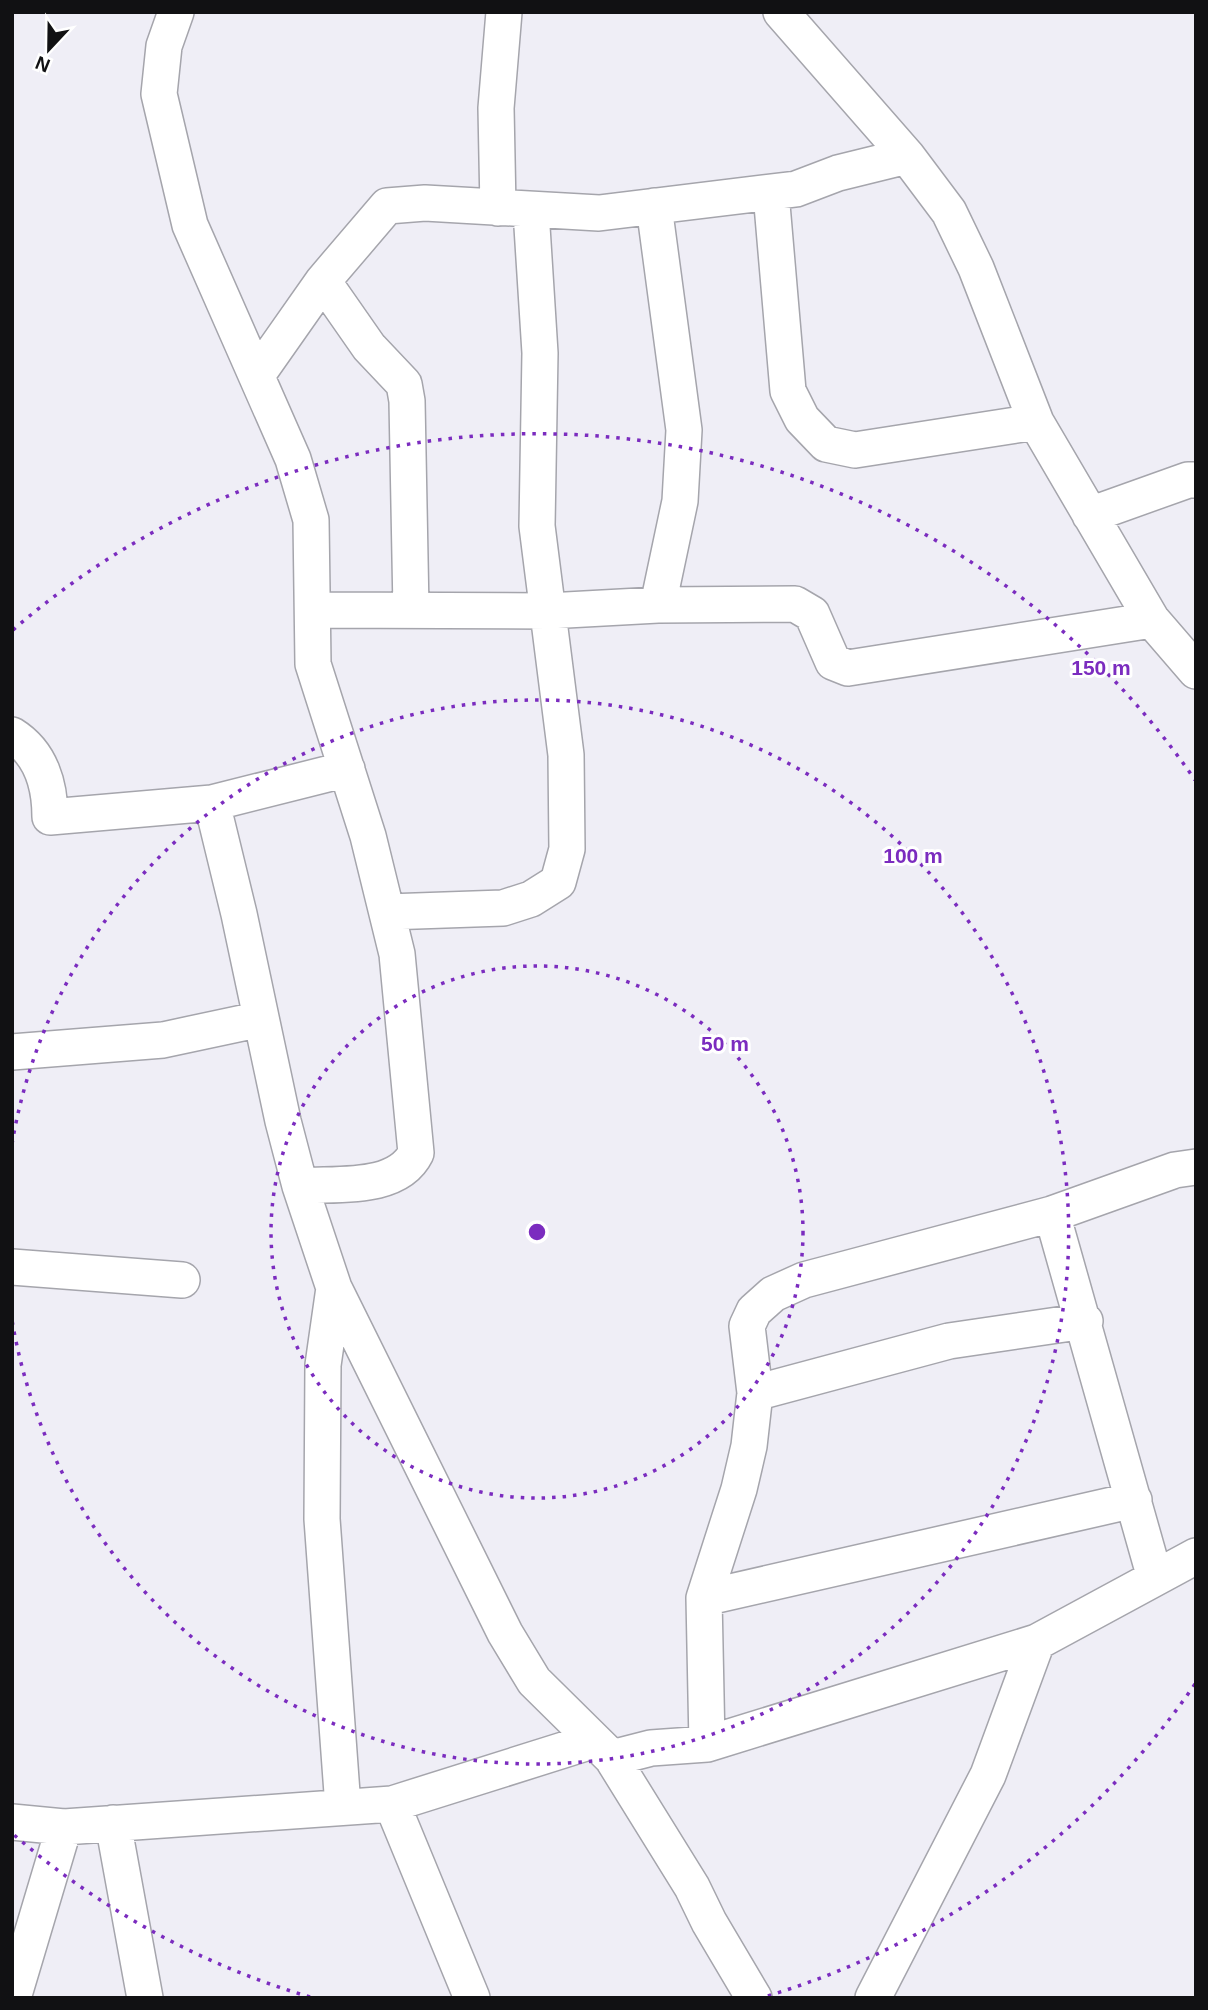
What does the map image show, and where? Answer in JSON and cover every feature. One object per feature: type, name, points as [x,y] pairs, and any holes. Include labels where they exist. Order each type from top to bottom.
[{"type":"street","points":[[147,12],[164,46]]},
{"type":"street","points":[[176,12],[164,46],[159,94],[190,225],[293,459],[311,520],[313,664],[347,769],[387,912],[399,967],[416,1153],[410,1165],[396,1175],[380,1179],[300,1186]]},
{"type":"street","points":[[387,912],[503,908],[531,899],[558,882],[567,849],[566,755],[537,526],[540,353],[496,108],[504,12]]},
{"type":"street","points":[[781,12],[907,156],[949,212],[975,268],[1036,422],[1152,620],[1196,671]]},
{"type":"street","points":[[257,375],[323,281],[387,206],[415,202],[598,213],[796,189],[838,173],[907,156]]},
{"type":"street","points":[[771,193],[788,391],[802,419],[825,444],[855,450],[1036,422]]},
{"type":"street","points":[[654,206],[684,430],[680,501],[673,548],[658,605]]},
{"type":"street","points":[[323,281],[369,348],[404,384],[407,401],[411,610]]},
{"type":"street","points":[[1090,515],[1188,480],[1196,480]]},
{"type":"street","points":[[314,610],[548,611],[658,605],[795,604],[812,614],[832,662],[848,668],[1152,620]]},
{"type":"street","points":[[12,735],[24,743],[42,769],[50,791],[50,817],[212,803],[347,769]]},
{"type":"street","points":[[212,803],[300,1186],[334,1288],[505,1633],[534,1681],[602,1749],[692,1887],[754,1998]]},
{"type":"street","points":[[12,1052],[163,1040],[261,1019]]},
{"type":"street","points":[[707,1744],[704,1598],[739,1489],[749,1446],[755,1393],[747,1326],[754,1311],[772,1294],[804,1280],[1052,1214],[1175,1170],[1196,1167]]},
{"type":"street","points":[[1052,1214],[1085,1321],[1155,1578]]},
{"type":"street","points":[[12,1267],[182,1280]]},
{"type":"street","points":[[334,1288],[323,1365],[322,1519],[343,1807]]},
{"type":"street","points":[[755,1393],[949,1341],[1085,1321]]},
{"type":"street","points":[[704,1598],[1134,1500]]},
{"type":"street","points":[[12,1822],[64,1827],[392,1804],[602,1749],[707,1744],[1037,1642],[1196,1556]]},
{"type":"street","points":[[873,1998],[988,1775],[1037,1642]]},
{"type":"street","points":[[392,1804],[472,1998]]},
{"type":"street","points":[[113,1823],[145,1998]]},
{"type":"street","points":[[13,1998],[64,1827]]}]
